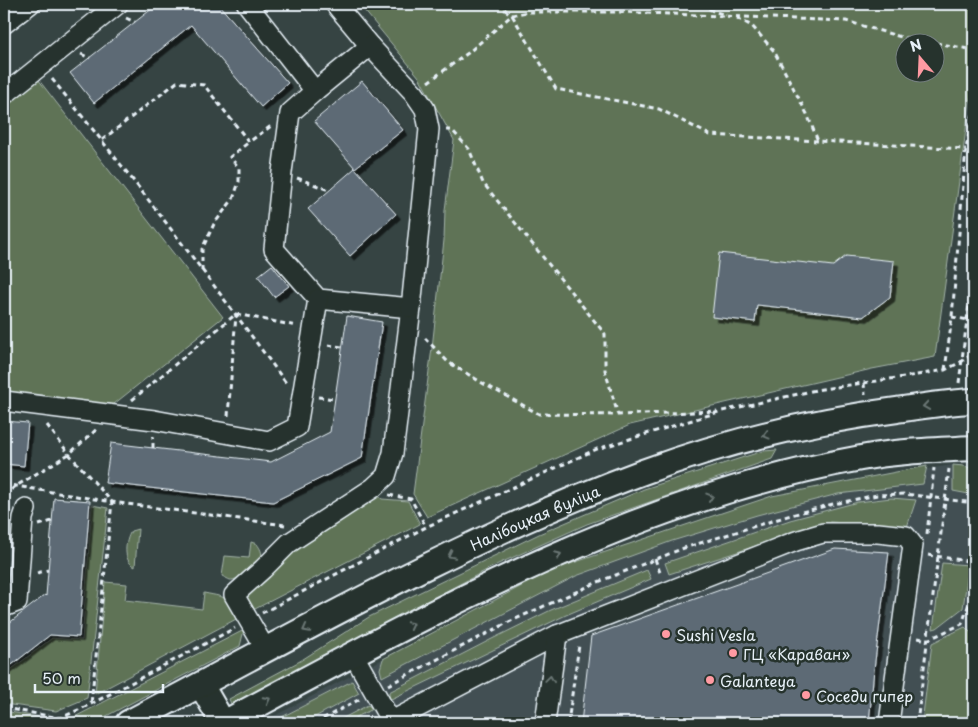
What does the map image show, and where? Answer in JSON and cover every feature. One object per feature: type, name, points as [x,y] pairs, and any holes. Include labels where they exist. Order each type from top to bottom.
[{"type":"main road","name":"Налібоцкая вуліца","points":[[128,723],[391,584],[483,539],[597,490],[728,445],[778,432],[867,414],[966,401]]},
{"type":"main road","points":[[201,685],[224,723],[353,654],[527,569],[651,517],[747,485],[803,470],[863,458],[963,448]]},
{"type":"lane","points":[[4,24],[30,4]]},
{"type":"lane","points":[[4,95],[118,4]]},
{"type":"lane","points":[[247,4],[316,91]]},
{"type":"lane","points":[[266,650],[234,595],[289,543],[373,488],[386,476],[393,453],[411,308],[429,129],[425,109],[414,93],[370,46],[335,4]]},
{"type":"lane","points":[[370,46],[290,113],[274,250],[318,299],[411,308]]},
{"type":"lane","points":[[4,401],[154,420],[269,441],[297,427],[318,299]]},
{"type":"lane","points":[[4,607],[17,602],[23,518],[26,509]]},
{"type":"lane","points":[[353,654],[390,723],[557,635],[796,541],[823,533],[878,533],[906,536],[913,545],[889,723]]},
{"type":"lane","points":[[545,723],[557,635]]},
{"type":"path","points":[[497,4],[512,15],[556,89],[659,109],[710,135],[966,149]]},
{"type":"path","points":[[701,4],[713,12],[734,17],[752,26],[774,51],[807,114],[818,141]]},
{"type":"path","points":[[414,93],[468,54],[512,15],[527,12],[620,12],[846,22],[896,35]]},
{"type":"path","points":[[946,45],[974,50]]},
{"type":"path","points":[[47,72],[236,314],[301,405]]},
{"type":"path","points":[[102,140],[177,82],[204,85],[249,142]]},
{"type":"path","points":[[974,108],[966,149],[952,317],[945,370],[974,353]]},
{"type":"path","points":[[202,271],[202,249],[214,224],[233,199],[239,182],[239,168],[230,157],[290,113]]},
{"type":"path","points":[[429,129],[452,130],[469,149],[484,183],[605,334],[605,370],[618,415]]},
{"type":"path","points":[[282,172],[330,190]]},
{"type":"path","points":[[966,401],[961,362],[974,265]]},
{"type":"path","points":[[236,314],[314,330]]},
{"type":"path","points":[[227,434],[236,314]]},
{"type":"path","points":[[952,317],[974,321]]},
{"type":"path","points":[[407,334],[423,336],[448,362],[540,414],[618,415],[722,411]]},
{"type":"path","points":[[32,404],[69,454],[112,502],[92,704]]},
{"type":"path","points":[[917,723],[945,499],[963,448]]},
{"type":"path","points":[[931,497],[934,468]]},
{"type":"path","points":[[4,484],[112,502],[291,526]]},
{"type":"path","points":[[373,488],[383,494],[411,499],[426,527]]},
{"type":"path","points":[[315,723],[512,621],[598,582],[684,548],[791,515],[876,495],[905,494],[974,503]]},
{"type":"path","points":[[913,545],[925,555],[974,562]]},
{"type":"path","points":[[916,638],[928,640],[962,624],[973,596],[974,570]]},
{"type":"path","points":[[568,723],[579,645]]},
{"type":"path","points":[[4,708],[61,718]]},
{"type":"shaded area","points":[[953,465],[974,469],[974,723],[261,723],[552,570],[772,496],[862,479]]},
{"type":"green space","points":[[359,4],[974,4],[974,71],[935,357],[872,369],[630,425],[427,517],[413,494],[432,348],[444,240],[445,210],[454,140],[419,77]]},
{"type":"green space","points":[[38,79],[223,317],[109,408],[4,394],[4,106]]},
{"type":"green space","points":[[777,450],[772,459],[587,524],[498,564],[231,704],[229,699],[300,661],[369,617],[539,534],[644,489],[763,451]]},
{"type":"green space","points":[[953,465],[974,469],[974,495],[953,491]]},
{"type":"green space","points":[[927,466],[923,484],[838,494],[757,515],[672,541],[576,576],[382,677],[380,669],[383,659],[552,570],[772,496]]},
{"type":"green space","points":[[375,493],[382,499],[408,501],[420,524],[253,610],[247,601],[246,595],[293,547]]},
{"type":"green space","points":[[891,498],[916,500],[907,527],[830,522],[669,574],[665,563],[790,520],[858,502]]},
{"type":"green space","points":[[92,505],[108,508],[87,698],[56,711],[4,704],[4,675],[52,638],[82,640]]},
{"type":"green space","points":[[138,529],[135,567],[128,560],[126,545],[131,531]]},
{"type":"green space","points":[[251,542],[257,544],[262,556],[256,565],[243,576],[234,580],[222,576],[225,556],[249,558]]},
{"type":"green space","points":[[942,563],[969,565],[963,608],[933,629]]},
{"type":"green space","points":[[647,570],[651,579],[566,615],[389,700],[389,692],[492,639],[551,610]]},
{"type":"green space","points":[[105,582],[127,584],[125,600],[202,609],[204,593],[223,597],[229,601],[240,617],[95,694]]},
{"type":"green space","points":[[965,627],[974,636],[974,671],[970,723],[922,723],[932,643]]},
{"type":"green space","points":[[244,630],[240,646],[93,723],[63,723]]},
{"type":"green space","points":[[352,681],[359,693],[304,723],[270,723]]},
{"type":"green space","points":[[368,705],[373,709],[344,723],[334,723]]},
{"type":"green space","points":[[4,711],[49,719],[40,723],[4,723]]},
{"type":"building","points":[[158,4],[166,4],[169,8],[175,4],[218,4],[288,83],[261,107],[191,25],[94,103],[70,73]]},
{"type":"building","points":[[362,81],[403,130],[355,168],[314,121]]},
{"type":"building","points":[[355,168],[396,214],[350,256],[308,209]]},
{"type":"building","points":[[719,253],[833,266],[846,256],[894,261],[890,297],[863,317],[757,305],[755,322],[712,317]]},
{"type":"building","points":[[272,265],[289,286],[274,297],[258,276]]},
{"type":"building","points":[[347,316],[382,322],[362,458],[273,502],[105,483],[111,443],[271,462],[330,432]]},
{"type":"building","points":[[4,421],[28,423],[24,466],[4,464]]},
{"type":"building","points":[[54,498],[90,501],[79,637],[50,635],[4,671],[4,627],[46,596]]},
{"type":"building","name":"ГЦ «Караван»","points":[[835,549],[889,552],[869,723],[581,723],[591,636]]},
{"type":"place","name":"Sushi Vesla","points":[[666,634]]},
{"type":"place","name":"ГЦ «Караван»","points":[[733,653]]},
{"type":"place","name":"Galanteya","points":[[710,680]]},
{"type":"place","name":"Соседи гипер","points":[[806,695]]}]
